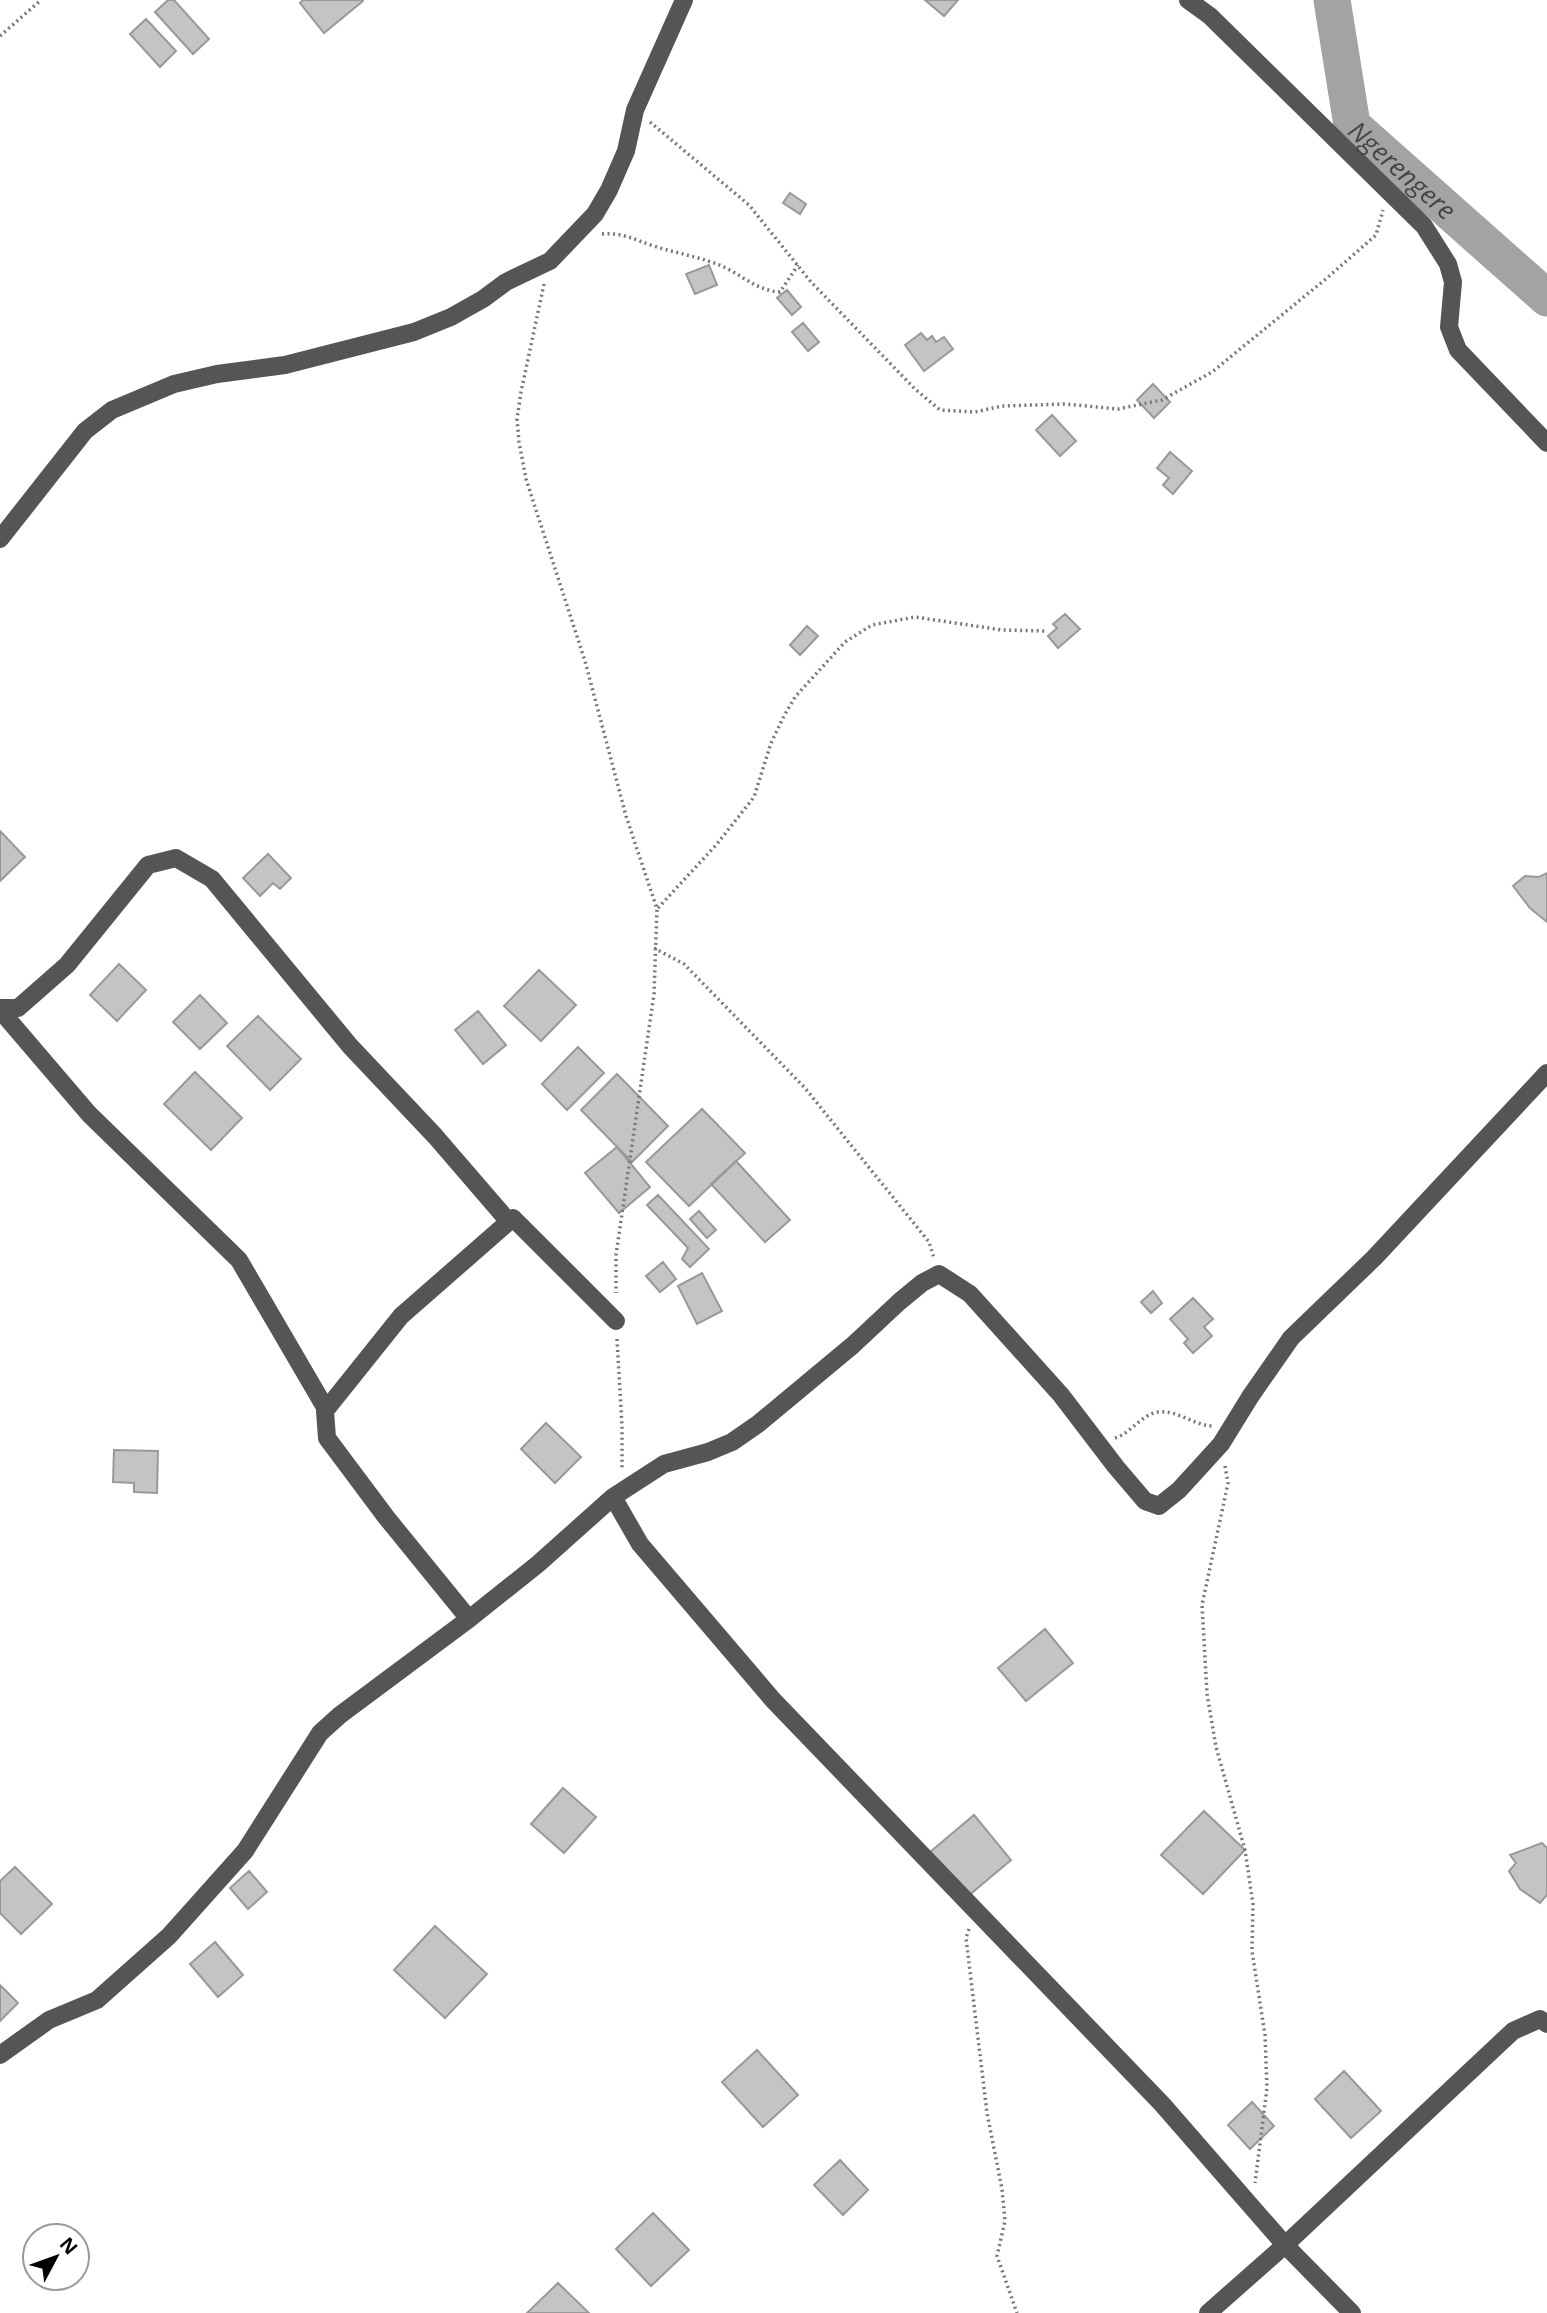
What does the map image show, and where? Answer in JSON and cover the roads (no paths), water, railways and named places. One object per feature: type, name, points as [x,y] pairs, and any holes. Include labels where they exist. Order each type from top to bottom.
[{"type":"street","points":[[0,539],[85,431],[112,410],[174,384],[217,374],[285,365],[414,332],[451,317],[506,282],[550,261],[595,214],[609,190],[626,151],[635,110],[684,0]]},
{"type":"street","points":[[1188,0],[1210,16],[1424,226],[1448,264],[1453,282],[1449,327],[1458,350],[1547,443]]},
{"type":"street","points":[[0,1009],[18,1008],[67,965],[148,865],[176,858],[212,879],[351,1046],[435,1136],[509,1222]]},
{"type":"street","points":[[0,1009],[89,1114],[239,1260],[327,1409],[327,1438],[386,1517],[469,1619]]},
{"type":"street","points":[[0,2055],[49,2020],[97,2000],[169,1936],[245,1851],[320,1733],[340,1714],[469,1619],[538,1564],[618,1494],[664,1464],[708,1452],[732,1442],[749,1430],[853,1345],[922,1283],[939,1274],[971,1294],[1061,1395],[1145,1501],[1159,1506],[1179,1490],[1221,1444],[1291,1338],[1374,1258],[1547,1073]]},
{"type":"street","points":[[327,1409],[401,1316],[513,1218],[616,1321]]},
{"type":"street","points":[[618,1494],[640,1544],[773,1700],[1162,2104],[1285,2245],[1352,2313]]},
{"type":"street","points":[[1208,2313],[1285,2245],[1513,2031],[1540,2019],[1547,2024]]},
{"type":"waterway","name":"Ngerengere","points":[[1332,0],[1352,125],[1547,298]]}]
